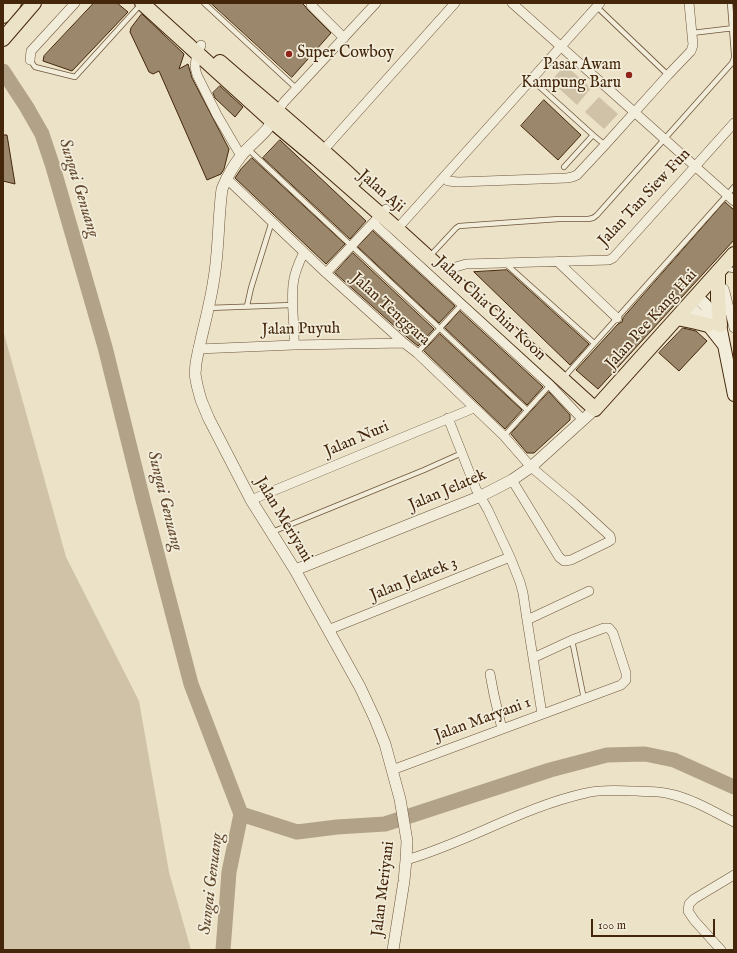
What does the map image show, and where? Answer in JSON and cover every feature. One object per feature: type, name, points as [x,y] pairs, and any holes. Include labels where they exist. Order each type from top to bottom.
[{"type":"main road","points":[[3,16],[14,3]]},
{"type":"main road","name":"Jalan Aji","points":[[142,3],[199,49],[320,155],[380,215],[399,226],[449,271],[559,378],[598,406]]},
{"type":"main road","name":"Jalan Aji","points":[[154,3],[199,49]]},
{"type":"main road","points":[[3,39],[32,5]]},
{"type":"main road","name":"Jalan Pee Kang Hai","points":[[598,406],[692,301],[723,273],[734,254]]},
{"type":"main road","points":[[723,273],[721,326],[717,336],[724,346],[732,372],[734,395]]},
{"type":"main road","points":[[692,301],[721,326]]},
{"type":"main road","points":[[677,318],[721,326]]},
{"type":"street","points":[[30,60],[31,51],[75,3]]},
{"type":"street","points":[[275,117],[284,102],[376,3]]},
{"type":"street","points":[[320,155],[455,3]]},
{"type":"street","points":[[512,3],[731,198]]},
{"type":"street","points":[[444,177],[448,181],[458,182],[567,178],[577,175],[691,51],[693,45],[689,3]]},
{"type":"street","points":[[311,4],[344,38]]},
{"type":"street","points":[[399,226],[599,5]]},
{"type":"street","points":[[199,49],[195,67],[197,75],[217,115],[245,152]]},
{"type":"street","name":"Jalan Meriyani","points":[[275,117],[264,133],[245,152],[226,178],[222,189],[217,259],[211,296],[198,349],[195,374],[201,400],[235,472],[295,570],[360,687],[376,719],[385,744],[400,799],[407,841],[401,902],[393,950]]},
{"type":"street","name":"Jalan Tan Siew Fun","points":[[449,271],[466,264],[609,260],[613,258],[734,123]]},
{"type":"street","name":"Jalan Tenggara","points":[[226,178],[326,273],[417,353],[504,436],[531,467],[574,503],[610,536],[611,540],[571,560],[564,561],[559,557],[512,480]]},
{"type":"street","points":[[326,273],[380,215]]},
{"type":"street","name":"Jalan Chia Chin Koon","points":[[380,215],[462,304],[559,378],[583,420]]},
{"type":"street","points":[[294,345],[292,305],[293,283],[304,252]]},
{"type":"street","points":[[557,261],[617,318]]},
{"type":"street","name":"Jalan Puyuh","points":[[198,349],[294,345],[404,343]]},
{"type":"street","name":"Jalan Jelatek","points":[[295,570],[481,496],[512,480],[531,467],[598,406]]},
{"type":"street","name":"Jalan Nuri","points":[[251,500],[474,408]]},
{"type":"street","points":[[448,418],[476,488],[510,557],[520,582],[542,714]]},
{"type":"street","name":"Jalan Jelatek 3","points":[[328,630],[510,557]]},
{"type":"street","points":[[527,620],[589,591]]},
{"type":"street","name":"Jalan Maryani 1","points":[[392,770],[621,685],[626,680],[626,673],[614,633],[610,628],[604,628],[572,640]]},
{"type":"street","points":[[533,658],[572,640]]},
{"type":"street","points":[[490,674],[502,729]]},
{"type":"street","points":[[406,860],[433,851],[522,814],[587,792],[615,790],[660,792],[671,794],[685,798],[734,822]]},
{"type":"street","points":[[721,950],[694,920],[688,911],[689,904],[694,899],[734,875]]},
{"type":"lane","points":[[30,60],[35,67],[74,77],[142,3]]},
{"type":"lane","points":[[204,3],[297,89]]},
{"type":"lane","points":[[431,255],[459,226],[559,219],[588,219],[597,215],[732,63],[734,54],[730,3]]},
{"type":"lane","points":[[599,5],[668,75]]},
{"type":"lane","points":[[692,33],[733,28]]},
{"type":"lane","points":[[532,79],[605,145]]},
{"type":"lane","points":[[564,167],[593,135]]},
{"type":"lane","points":[[245,152],[352,246],[528,410]]},
{"type":"lane","points":[[504,436],[731,198],[734,187]]},
{"type":"lane","points":[[247,306],[272,221]]},
{"type":"lane","points":[[505,263],[594,343]]},
{"type":"lane","points":[[417,353],[462,304]]},
{"type":"lane","points":[[208,308],[292,305]]},
{"type":"lane","points":[[272,532],[462,453]]},
{"type":"lane","points":[[572,640],[584,699]]},
{"type":"shaded area","points":[[565,65],[591,88],[577,105],[551,81]]},
{"type":"shaded area","points":[[599,97],[618,114],[604,129],[585,112]]},
{"type":"shaded area","points":[[3,330],[66,557],[139,701],[169,872],[191,950],[3,950]]},
{"type":"building","points":[[94,3],[117,3],[128,12],[72,71],[43,61],[44,56]]},
{"type":"building","name":"Super Cowboy","points":[[211,3],[302,3],[331,33],[292,77]]},
{"type":"building","points":[[142,14],[184,54],[179,69],[188,64],[192,78],[229,149],[224,169],[221,174],[207,180],[159,71],[153,74],[149,72],[130,32],[131,28]]},
{"type":"building","points":[[220,86],[243,107],[235,117],[215,98],[213,93]]},
{"type":"building","points":[[544,100],[581,135],[558,160],[521,126]]},
{"type":"building","points":[[3,135],[7,135],[15,184],[3,181]]},
{"type":"building","points":[[280,140],[366,221],[350,239],[263,158]]},
{"type":"building","points":[[252,158],[345,244],[326,264],[235,178],[241,169]]},
{"type":"building","points":[[725,202],[734,210],[734,240],[598,389],[576,370],[618,324],[622,322],[623,318]]},
{"type":"building","points":[[373,231],[455,306],[439,323],[358,247]]},
{"type":"building","points":[[353,253],[434,329],[418,346],[335,273]]},
{"type":"building","points":[[507,270],[589,344],[570,365],[474,272]]},
{"type":"building","points":[[460,311],[543,387],[527,405],[445,328]]},
{"type":"building","points":[[683,328],[696,331],[707,341],[679,371],[659,353]]},
{"type":"building","points":[[440,334],[522,410],[505,429],[424,351]]},
{"type":"building","points":[[549,392],[570,415],[570,420],[534,453],[527,453],[511,434]]},
{"type":"waterway","name":"Sungai Genuang","points":[[3,71],[42,134],[53,167],[105,347],[191,684],[241,814],[229,872],[223,950]]},
{"type":"waterway","points":[[241,814],[297,832],[337,827],[385,824],[550,770],[607,755],[645,754],[674,760],[734,787]]},
{"type":"place","name":"Super Cowboy","points":[[289,54]]},
{"type":"place","name":"Pasar Awam Kampung Baru","points":[[629,75]]}]
